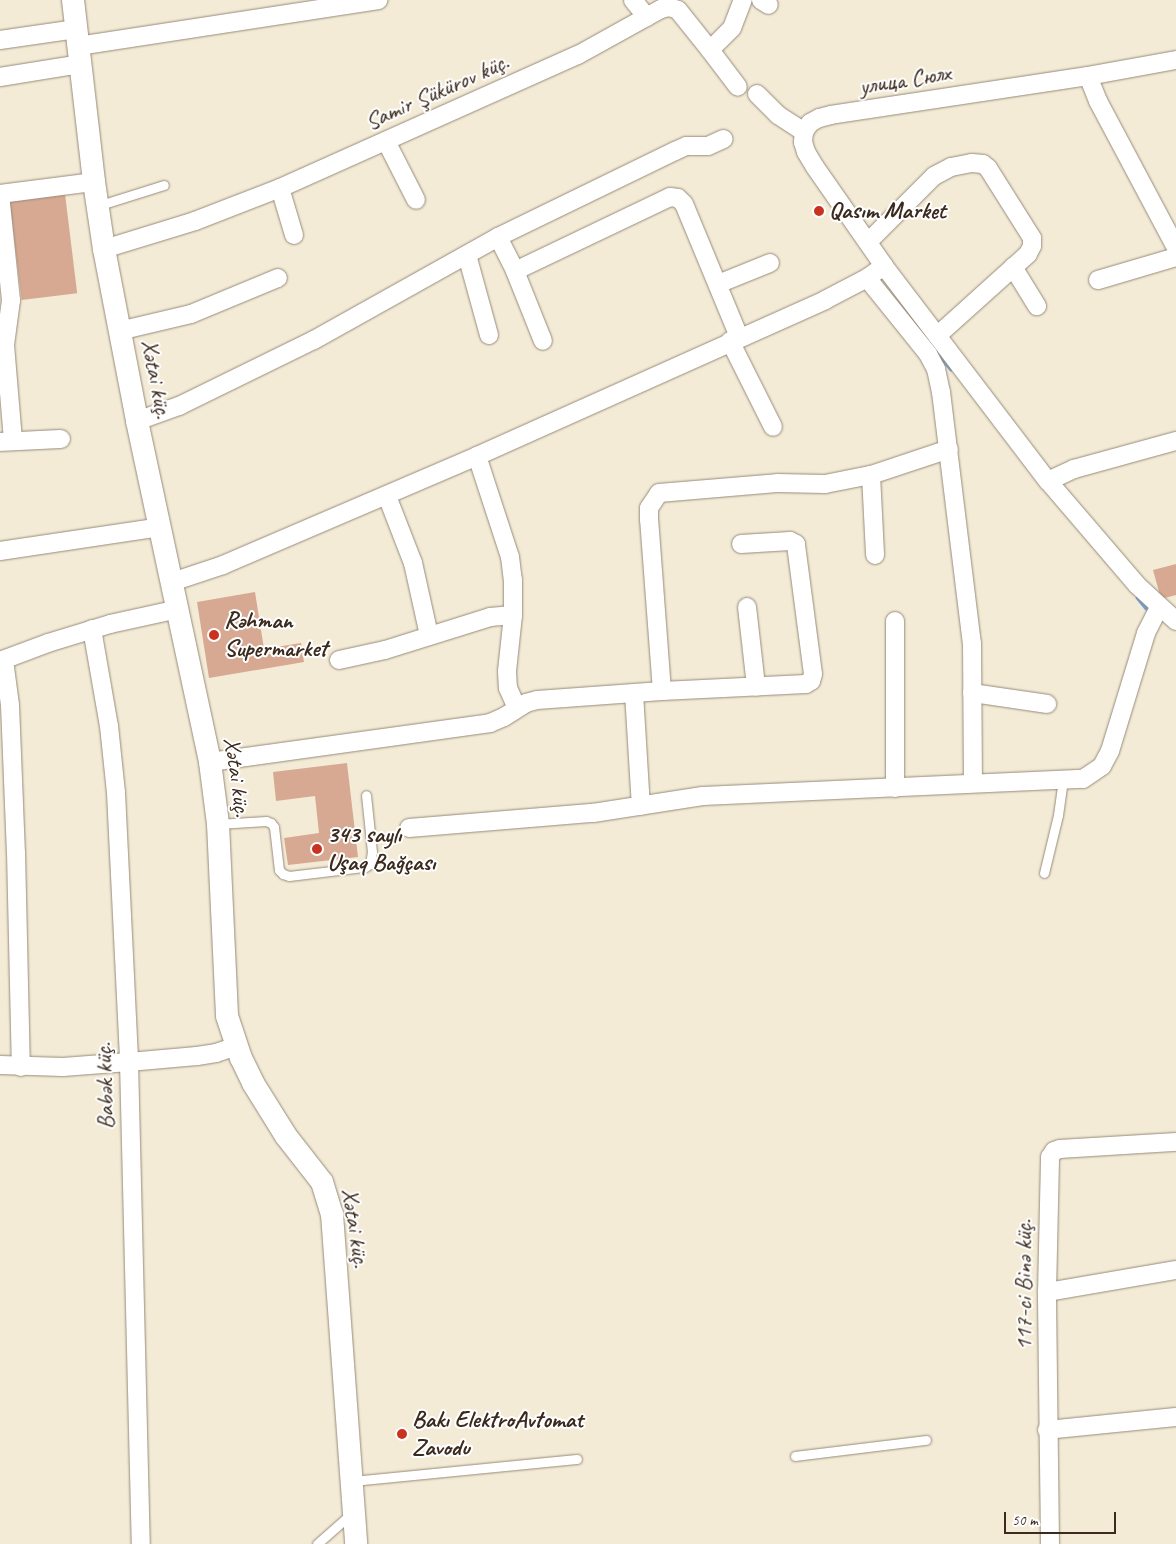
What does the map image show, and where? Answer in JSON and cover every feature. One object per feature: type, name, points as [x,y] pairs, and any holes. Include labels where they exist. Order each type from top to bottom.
[{"type":"street","name":"Xətai küç.","points":[[73,0],[94,182],[104,249],[137,421],[210,762],[218,824],[227,1016],[236,1046],[268,1109],[286,1136],[322,1182],[328,1199],[336,1262],[356,1544]]},
{"type":"street","points":[[0,77],[78,46],[331,3],[378,0]]},
{"type":"street","points":[[633,0],[647,17]]},
{"type":"street","points":[[710,50],[732,28],[743,0]]},
{"type":"street","name":"Samir Şükürov küç.","points":[[104,249],[195,221],[280,188],[578,55],[669,7],[678,10],[738,86]]},
{"type":"street","points":[[0,40],[78,46]]},
{"type":"street","name":"улица Сюлх","points":[[804,132],[810,123],[831,115],[1088,76],[1176,60]]},
{"type":"street","points":[[1088,76],[1098,101],[1176,248]]},
{"type":"street","points":[[757,94],[778,115],[804,132],[803,142],[806,152],[884,266],[937,336],[1048,481],[1137,585],[1168,607],[1176,621]]},
{"type":"street","points":[[137,421],[179,406],[314,340],[498,237],[686,146],[708,146],[724,139]]},
{"type":"street","points":[[386,141],[416,200]]},
{"type":"street","points":[[868,242],[934,176],[951,167],[972,163],[982,164],[988,168],[1032,238],[1032,246],[1028,254],[937,336]]},
{"type":"street","points":[[61,439],[6,441],[6,345],[11,300],[0,194],[94,182]]},
{"type":"street","points":[[280,188],[294,235]]},
{"type":"street","points":[[514,271],[670,197],[678,198],[684,204],[718,284],[735,339],[773,428]]},
{"type":"street","points":[[498,237],[542,341]]},
{"type":"street","points":[[466,255],[489,335]]},
{"type":"street","points":[[1098,280],[1176,257]]},
{"type":"street","points":[[718,284],[770,262]]},
{"type":"street","points":[[172,582],[223,565],[387,496],[825,300],[867,278],[884,266]]},
{"type":"street","points":[[1013,267],[1037,306]]},
{"type":"street","points":[[119,331],[191,314],[278,278]]},
{"type":"street","points":[[867,278],[928,354],[936,369],[949,449],[968,606],[972,693],[973,783]]},
{"type":"street","points":[[1048,481],[1074,469],[1176,441]]},
{"type":"street","points":[[662,691],[649,520],[649,508],[659,493],[777,483],[824,484],[871,475],[949,449]]},
{"type":"street","points":[[477,456],[510,557],[513,580],[513,615],[507,671],[508,688],[517,708]]},
{"type":"street","points":[[871,475],[875,555]]},
{"type":"street","points":[[387,496],[413,563],[429,635]]},
{"type":"street","points":[[0,551],[160,527]]},
{"type":"street","points":[[210,762],[490,722],[537,700],[662,691],[806,684],[811,681],[813,674],[796,544],[790,541],[741,544]]},
{"type":"street","points":[[747,607],[756,686]]},
{"type":"street","points":[[409,828],[593,813],[703,796],[1083,779],[1094,774],[1102,766],[1110,751],[1146,633],[1168,607]]},
{"type":"street","points":[[21,1067],[16,852],[10,705],[2,660],[92,629],[178,609]]},
{"type":"street","points":[[339,660],[385,650],[490,617],[513,615]]},
{"type":"street","points":[[895,621],[895,788]]},
{"type":"street","name":"Babək küç.","points":[[92,629],[109,726],[116,793],[129,1062],[141,1544]]},
{"type":"street","points":[[634,693],[642,806]]},
{"type":"street","points":[[972,693],[1047,704]]},
{"type":"street","points":[[0,1065],[21,1067],[129,1062],[196,1056],[216,1053],[236,1046]]},
{"type":"street","name":"117-ci Binə küç.","points":[[1050,1544],[1046,1292],[1048,1166],[1050,1157],[1054,1151],[1176,1142]]},
{"type":"street","points":[[1046,1292],[1176,1270]]},
{"type":"street","points":[[1047,1430],[1176,1417]]},
{"type":"lane","points":[[97,206],[164,185]]},
{"type":"lane","points":[[1044,873],[1058,816],[1064,780]]},
{"type":"lane","points":[[218,824],[266,821],[271,823],[274,827],[279,870],[289,876],[365,867],[370,864],[372,852],[366,795]]},
{"type":"lane","points":[[794,1456],[926,1440]]},
{"type":"lane","points":[[351,1480],[577,1459]]},
{"type":"lane","points":[[317,1544],[354,1512]]},
{"type":"building","points":[[65,194],[77,293],[22,300],[9,201]]},
{"type":"building","points":[[1176,564],[1176,595],[1161,599],[1153,570]]},
{"type":"building","points":[[255,592],[264,649],[301,643],[304,662],[209,678],[197,602]]},
{"type":"building","points":[[347,763],[358,857],[288,865],[284,838],[319,833],[315,796],[276,801],[273,772]]},
{"type":"waterway","points":[[916,326],[951,368]]},
{"type":"waterway","points":[[1138,597],[1146,607]]},
{"type":"place","name":"Qasım Market","points":[[819,211]]},
{"type":"place","name":"Rəhman Supermarket","points":[[214,635]]},
{"type":"place","name":"343 saylı Uşaq Bağçası","points":[[317,849]]},
{"type":"place","name":"Bakı ElektroAvtomat Zavodu","points":[[402,1434]]}]
